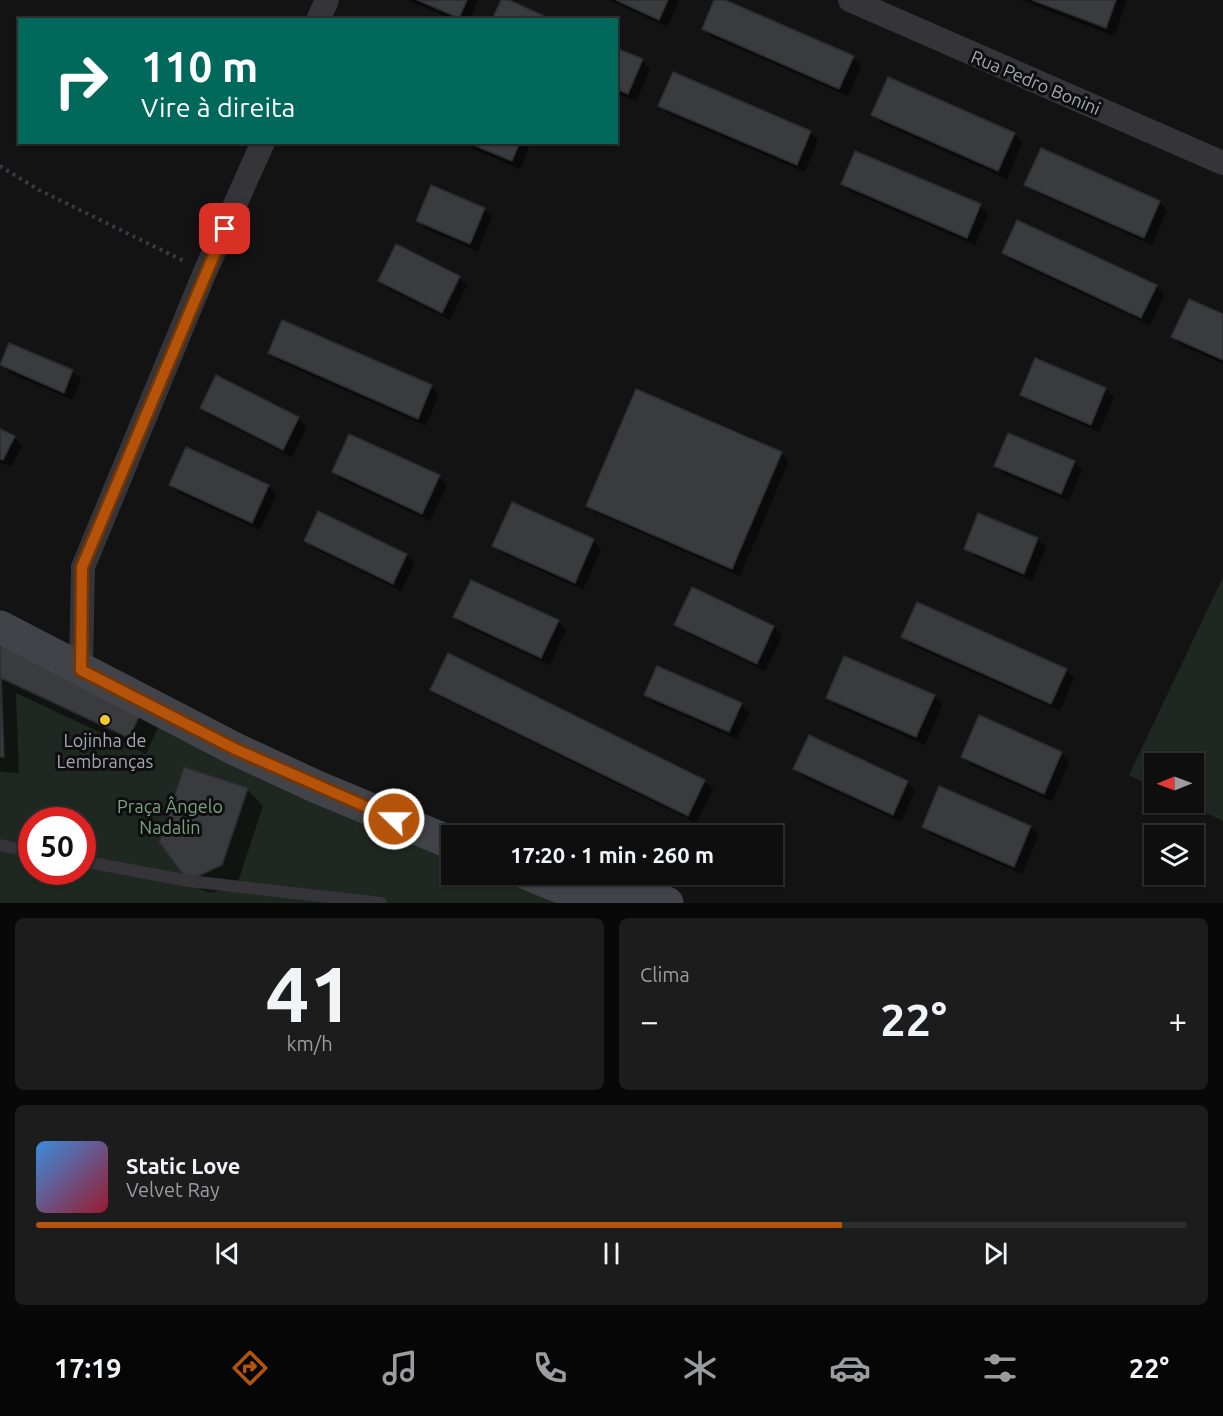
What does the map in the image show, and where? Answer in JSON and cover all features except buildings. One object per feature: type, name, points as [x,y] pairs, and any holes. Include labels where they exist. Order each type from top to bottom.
[{"type":"main road","points":[[0,627],[235,749],[317,787],[441,838]]},
{"type":"main road","points":[[556,885],[592,899],[664,903]]},
{"type":"street","points":[[319,18],[327,0]]},
{"type":"street","name":"Rua Pedro Bonini","points":[[850,0],[1223,163]]},
{"type":"street","points":[[81,670],[82,567],[205,272],[262,144]]},
{"type":"lane","points":[[0,845],[18,849]]},
{"type":"lane","points":[[96,864],[189,881],[381,903]]},
{"type":"path","points":[[0,166],[39,190],[205,272]]},
{"type":"green space","points":[[1223,577],[1223,821],[1204,812],[1204,753],[1144,753],[1144,782],[1129,775]]},
{"type":"green space","name":"Praça Ângelo Nadalin","points":[[0,639],[441,848],[441,885],[526,885],[569,903],[0,903]]},
{"type":"place","name":"Lojinha de Lembranças","points":[[105,720]]},
{"type":"route","points":[[225,229],[82,567],[81,670],[235,749],[394,819]]}]
